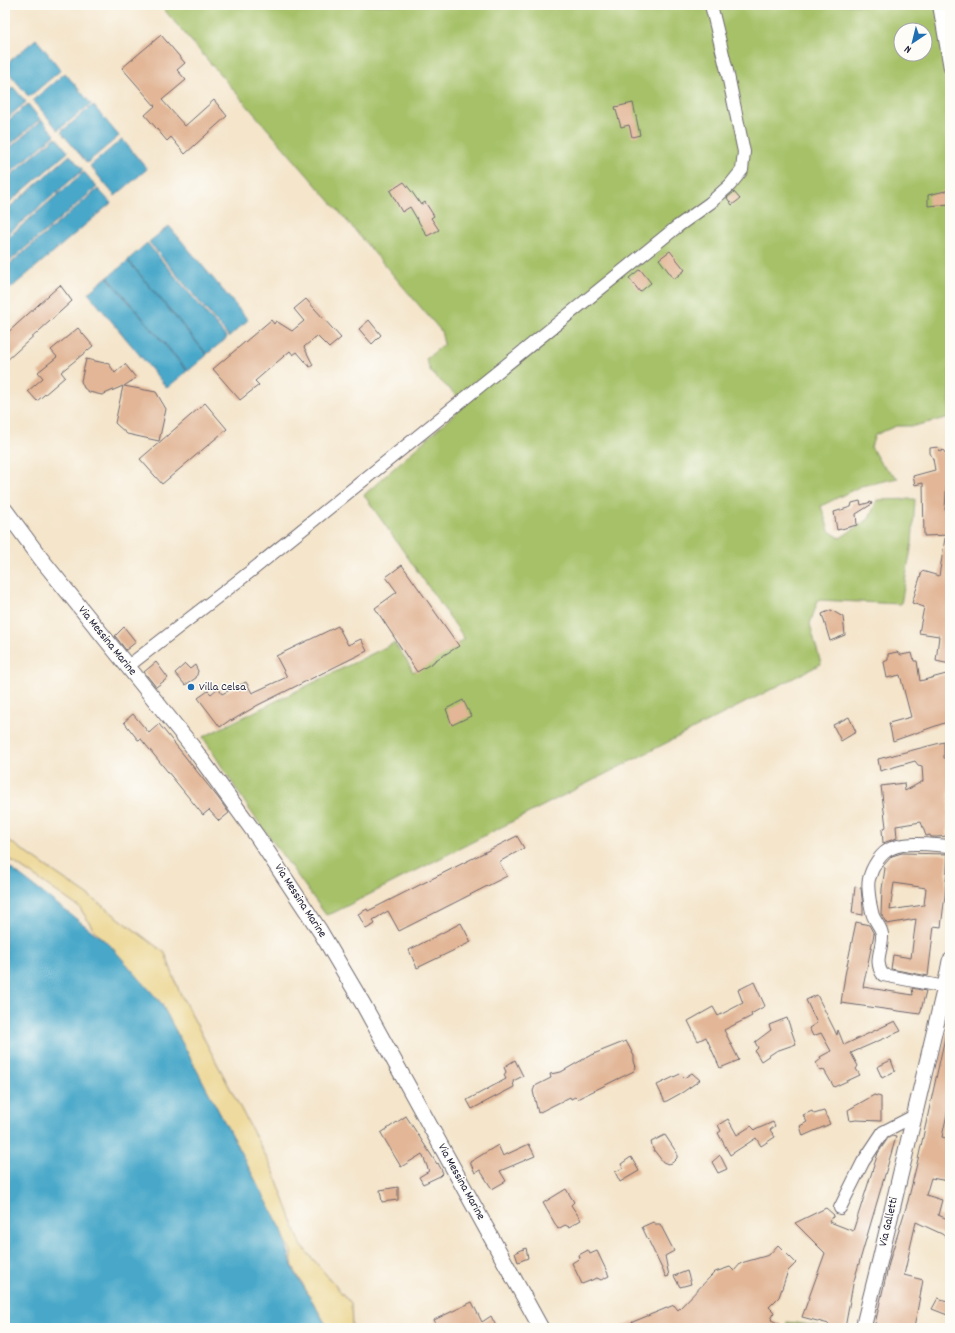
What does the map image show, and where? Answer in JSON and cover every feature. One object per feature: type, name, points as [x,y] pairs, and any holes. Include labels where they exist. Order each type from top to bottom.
[{"type":"main road","name":"Via Messina Marine","points":[[5,510],[42,560],[191,745],[257,836],[320,931],[426,1107],[541,1328]]},
{"type":"main road","name":"Via Galletti","points":[[862,1328],[880,1260],[945,988],[950,961]]},
{"type":"street","points":[[127,667],[246,576],[678,226],[710,203],[730,185],[742,170],[744,152],[728,75],[711,5]]},
{"type":"street","points":[[940,5],[950,68]]},
{"type":"street","points":[[945,988],[883,975],[879,970],[877,963],[882,933],[872,913],[869,880],[877,860],[892,848],[910,845],[950,846]]},
{"type":"street","points":[[840,1208],[863,1162],[883,1132],[914,1116]]},
{"type":"green space","points":[[160,5],[950,5],[950,417],[914,426],[896,426],[875,435],[871,447],[881,464],[898,478],[861,486],[821,506],[829,531],[840,538],[869,519],[877,500],[915,499],[912,543],[901,604],[818,600],[810,624],[821,664],[333,913],[326,915],[249,809],[203,737],[394,643],[406,659],[413,672],[465,639],[364,495],[462,407],[458,397],[431,372],[426,359],[444,344],[441,331]]},
{"type":"green space","points":[[787,1322],[820,1326],[820,1328],[786,1328]]},
{"type":"sand","points":[[5,838],[92,898],[165,953],[179,991],[273,1170],[301,1245],[351,1304],[352,1328],[328,1328],[293,1267],[291,1251],[269,1206],[161,1003],[94,930],[80,908],[5,856]]},
{"type":"water","points":[[36,39],[61,70],[29,97],[5,68],[5,65]]},
{"type":"water","points":[[65,73],[91,104],[58,130],[33,100]]},
{"type":"water","points":[[13,87],[26,102],[5,120],[5,94]]},
{"type":"water","points":[[28,104],[40,119],[5,149],[5,123]]},
{"type":"water","points":[[93,105],[119,136],[87,163],[61,132]]},
{"type":"water","points":[[42,120],[55,135],[5,177],[5,152]]},
{"type":"water","points":[[56,137],[68,152],[5,206],[5,180]]},
{"type":"water","points":[[122,139],[147,169],[115,196],[90,166]]},
{"type":"water","points":[[70,155],[83,170],[5,236],[5,211]]},
{"type":"water","points":[[84,172],[97,187],[5,265],[5,240]]},
{"type":"water","points":[[98,189],[111,203],[5,293],[5,268]]},
{"type":"water","points":[[169,226],[248,320],[229,337],[149,242]]},
{"type":"water","points":[[147,243],[227,338],[207,354],[128,260]]},
{"type":"water","points":[[128,261],[207,355],[188,371],[108,277]]},
{"type":"water","points":[[107,277],[187,371],[167,388],[88,293]]},
{"type":"water","points":[[5,864],[109,944],[161,1003],[282,1230],[293,1269],[328,1328],[5,1328]]},
{"type":"building","points":[[161,35],[185,63],[177,70],[186,80],[162,100],[185,126],[214,100],[227,116],[185,154],[171,137],[167,141],[145,115],[155,106],[122,68]]},
{"type":"building","points":[[633,103],[640,135],[632,137],[629,125],[621,127],[615,107]]},
{"type":"building","points":[[404,182],[421,205],[425,202],[434,216],[431,218],[439,230],[427,236],[410,207],[402,212],[390,191]]},
{"type":"building","points":[[950,190],[950,204],[928,206],[928,195]]},
{"type":"building","points":[[734,192],[740,199],[732,205],[727,198]]},
{"type":"building","points":[[670,251],[685,270],[674,279],[659,259]]},
{"type":"building","points":[[640,269],[651,283],[640,292],[629,278]]},
{"type":"building","points":[[60,285],[72,301],[5,362],[5,335]]},
{"type":"building","points":[[306,299],[341,338],[329,348],[317,336],[304,347],[313,365],[310,367],[297,352],[293,355],[290,351],[255,381],[259,385],[240,400],[213,369],[271,320],[274,324],[276,321],[292,331],[304,321],[294,309]]},
{"type":"building","points":[[369,320],[381,335],[372,344],[359,329]]},
{"type":"building","points":[[78,328],[93,346],[61,372],[65,377],[37,401],[28,391],[43,378],[38,372],[57,357],[51,350]]},
{"type":"building","points":[[86,359],[109,364],[115,373],[125,364],[136,378],[124,386],[156,392],[166,409],[159,441],[127,434],[115,423],[123,386],[102,395],[89,392],[84,388],[81,381]]},
{"type":"building","points":[[205,403],[227,429],[162,484],[140,459]]},
{"type":"building","points":[[938,447],[940,452],[943,450],[946,454],[950,453],[950,476],[947,476],[945,510],[950,509],[950,535],[924,536],[923,483],[915,485],[913,476],[935,470],[930,448]]},
{"type":"building","points":[[860,501],[861,505],[871,502],[872,504],[856,514],[857,525],[837,530],[834,512],[851,507],[852,503]]},
{"type":"building","points":[[945,538],[950,538],[950,664],[936,661],[939,636],[919,633],[924,607],[912,603],[922,571],[939,576]]},
{"type":"building","points":[[402,565],[459,646],[417,672],[375,608],[397,592],[386,577]]},
{"type":"building","points":[[831,610],[843,617],[845,635],[830,641],[822,614]]},
{"type":"building","points":[[338,626],[348,645],[361,639],[367,651],[258,705],[220,727],[198,698],[208,691],[211,694],[218,688],[222,694],[246,682],[252,693],[287,677],[276,656]]},
{"type":"building","points":[[124,627],[136,642],[126,650],[115,636]]},
{"type":"building","points":[[897,652],[901,655],[912,653],[914,661],[917,661],[920,681],[950,673],[950,721],[893,741],[889,723],[911,717],[900,675],[887,678],[884,662],[888,660],[888,654]]},
{"type":"building","points":[[156,662],[168,678],[156,687],[144,672]]},
{"type":"building","points":[[185,664],[190,669],[195,665],[198,671],[196,678],[185,685],[175,673]]},
{"type":"building","points":[[463,700],[471,716],[452,725],[446,709]]},
{"type":"building","points":[[133,714],[149,733],[159,724],[229,813],[219,821],[209,810],[203,815],[141,739],[138,740],[124,722]]},
{"type":"building","points":[[849,717],[856,732],[841,741],[833,725]]},
{"type":"building","points":[[944,742],[944,758],[950,759],[947,836],[926,836],[921,822],[896,826],[897,838],[883,843],[882,829],[886,827],[881,786],[904,783],[905,791],[923,781],[922,766],[918,765],[915,761],[880,771],[878,759]]},
{"type":"building","points":[[517,836],[524,848],[499,862],[507,876],[399,931],[388,911],[373,920],[375,924],[366,929],[358,914],[367,909],[368,911]]},
{"type":"building","points":[[902,853],[948,854],[941,927],[934,926],[928,976],[891,969],[893,955],[911,958],[916,919],[887,924],[881,914],[885,868],[883,866],[892,856]],"holes":[[[894,883],[926,888],[924,905],[890,910]]]},
{"type":"building","points":[[855,887],[861,888],[863,915],[852,913]]},
{"type":"building","points":[[856,922],[869,925],[874,934],[863,987],[913,995],[912,988],[926,991],[920,1014],[841,1003]]},
{"type":"building","points":[[461,923],[471,942],[417,968],[409,950]]},
{"type":"building","points":[[754,982],[765,1006],[751,1014],[752,1016],[724,1030],[739,1060],[720,1068],[706,1037],[698,1041],[688,1021],[713,1007],[718,1016],[743,1003],[738,990]]},
{"type":"building","points":[[817,995],[837,1035],[838,1030],[844,1045],[895,1021],[901,1031],[851,1053],[858,1066],[856,1069],[860,1075],[834,1087],[824,1070],[820,1071],[816,1063],[821,1059],[820,1057],[831,1051],[821,1033],[813,1036],[809,1028],[817,1023],[806,1000]]},
{"type":"building","points":[[787,1018],[796,1044],[776,1051],[761,1061],[755,1051],[758,1048],[755,1042],[771,1030],[769,1025]]},
{"type":"building","points":[[946,1033],[950,1033],[950,1100],[942,1137],[950,1139],[950,1174],[948,1181],[931,1178],[926,1195],[942,1200],[938,1215],[950,1220],[950,1241],[942,1234],[916,1222],[904,1275],[923,1280],[914,1328],[874,1328],[890,1259],[908,1201]]},
{"type":"building","points":[[626,1041],[634,1056],[636,1067],[634,1071],[577,1099],[575,1097],[571,1099],[570,1097],[538,1113],[533,1091],[535,1086],[551,1078],[550,1074],[561,1072],[591,1055]]},
{"type":"building","points":[[515,1060],[523,1076],[513,1081],[514,1087],[472,1109],[467,1100],[506,1079],[504,1075],[506,1072],[504,1067]]},
{"type":"building","points":[[891,1060],[895,1071],[882,1078],[877,1067]]},
{"type":"building","points":[[692,1073],[700,1080],[665,1102],[657,1085],[680,1074],[684,1078]]},
{"type":"building","points":[[874,1095],[881,1097],[881,1121],[850,1121],[848,1110]]},
{"type":"building","points":[[812,1111],[814,1114],[824,1111],[830,1124],[803,1136],[800,1126],[807,1122],[803,1115]]},
{"type":"building","points":[[406,1116],[437,1164],[438,1163],[443,1173],[423,1184],[419,1177],[429,1171],[422,1154],[401,1167],[381,1133]]},
{"type":"building","points":[[728,1119],[737,1135],[751,1126],[755,1130],[773,1122],[775,1126],[770,1130],[775,1137],[761,1146],[756,1138],[730,1155],[718,1133],[721,1131],[718,1125]]},
{"type":"building","points":[[665,1135],[677,1153],[677,1158],[672,1163],[668,1164],[663,1162],[653,1149],[651,1142]]},
{"type":"building","points":[[892,1136],[896,1137],[853,1284],[845,1328],[828,1328],[829,1324],[802,1317],[825,1253],[795,1223],[826,1208],[834,1215],[830,1222],[853,1231],[878,1153],[888,1138]]},
{"type":"building","points":[[529,1144],[535,1156],[500,1171],[506,1181],[492,1189],[480,1170],[475,1173],[470,1162],[498,1145],[503,1156]]},
{"type":"building","points":[[720,1155],[727,1169],[718,1173],[712,1162]]},
{"type":"building","points":[[631,1157],[639,1171],[620,1182],[615,1172],[623,1168],[621,1164]]},
{"type":"building","points":[[398,1187],[398,1200],[382,1202],[380,1190]]},
{"type":"building","points":[[566,1189],[574,1202],[571,1205],[581,1220],[569,1227],[565,1225],[558,1229],[543,1203]]},
{"type":"building","points":[[653,1222],[655,1224],[660,1224],[674,1251],[665,1256],[669,1276],[666,1277],[642,1227]]},
{"type":"building","points":[[778,1245],[796,1263],[788,1271],[779,1297],[769,1307],[774,1312],[771,1320],[788,1328],[618,1328],[674,1305],[678,1310],[715,1272],[730,1267],[734,1271],[741,1263],[769,1255]]},
{"type":"building","points":[[526,1248],[528,1258],[518,1262],[515,1253]]},
{"type":"building","points":[[588,1250],[590,1254],[597,1251],[609,1276],[601,1280],[597,1278],[582,1284],[572,1263],[580,1258],[579,1255]]},
{"type":"building","points":[[687,1271],[691,1284],[680,1287],[674,1276]]},
{"type":"building","points":[[938,1298],[950,1302],[950,1316],[932,1309]]},
{"type":"building","points":[[472,1302],[482,1322],[491,1316],[497,1328],[438,1328],[434,1320]]},
{"type":"place","name":"Villa Celsa","points":[[191,687]]}]
